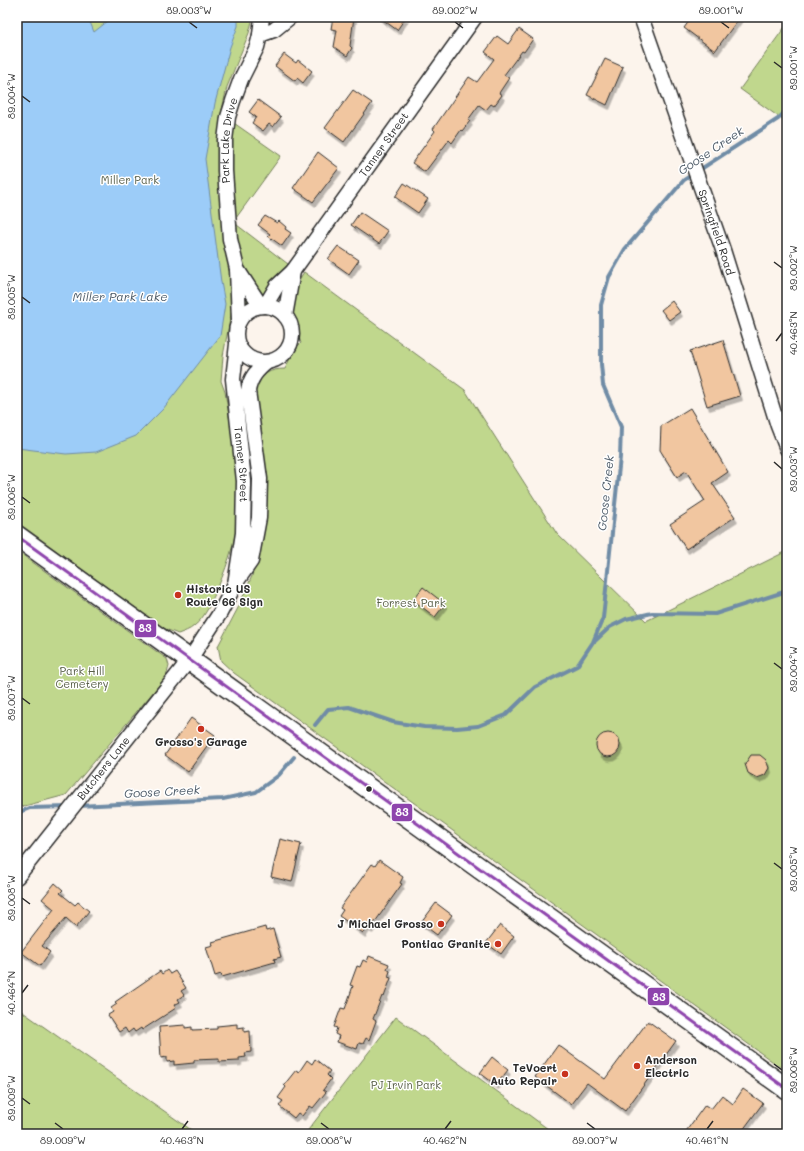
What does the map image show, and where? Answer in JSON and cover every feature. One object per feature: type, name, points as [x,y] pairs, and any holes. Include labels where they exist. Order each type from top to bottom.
[{"type":"main road","points":[[17,536],[787,1089]]},
{"type":"street","name":"Park Lake Drive","points":[[239,320],[237,270],[230,239],[225,171],[225,140],[228,117],[233,101],[241,79],[257,47],[262,17]]},
{"type":"street","points":[[260,35],[274,30],[290,17]]},
{"type":"street","name":"Tanner Street","points":[[263,306],[277,286],[293,271],[475,17]]},
{"type":"street","name":"Springfield Road","points":[[641,17],[728,265],[778,426],[787,449]]},
{"type":"street","name":"Park Lake Drive","points":[[237,270],[263,306]]},
{"type":"street","name":"Tanner Street","points":[[285,316],[293,271]]},
{"type":"street","points":[[263,306],[273,307],[285,316],[291,328],[290,342],[285,352],[275,359],[267,362],[249,358],[242,352],[238,344],[236,332],[239,320],[248,310],[263,306]]},
{"type":"street","name":"Tanner Street","points":[[235,584],[243,533],[244,481],[233,379],[238,344]]},
{"type":"street","name":"Tanner Street","points":[[190,659],[220,613],[235,584],[251,561],[259,518],[260,479],[248,391],[249,382],[258,370],[267,362]]},
{"type":"street","name":"Butchers Lane","points":[[17,877],[190,659]]},
{"type":"green space","name":"Miller Park Lake","points":[[17,17],[253,17],[249,33],[227,87],[221,114],[281,156],[236,218],[237,225],[288,264],[267,292],[232,309],[223,356],[221,381],[225,392],[236,462],[239,491],[237,526],[226,568],[208,608],[198,622],[186,631],[178,634],[163,628],[17,522]]},
{"type":"green space","points":[[787,24],[787,123],[740,89]]},
{"type":"green space","name":"Forrest Park","points":[[304,272],[465,390],[557,534],[646,621],[787,551],[787,1072],[234,673],[221,661],[218,646],[238,608],[252,576],[263,533],[254,388],[266,373],[285,369],[294,350],[301,343],[293,315],[293,298],[295,290]]},
{"type":"green space","name":"Park Hill Cemetery","points":[[17,551],[167,659],[169,666],[166,677],[66,795],[17,808]]},
{"type":"green space","points":[[17,1008],[197,1134],[17,1134]]},
{"type":"green space","name":"PJ Irvin Park","points":[[396,1017],[548,1129],[545,1134],[305,1134]]},
{"type":"water","name":"Miller Park Lake","points":[[17,17],[88,17],[94,32],[113,17],[238,17],[238,26],[230,47],[215,103],[205,159],[225,304],[220,336],[163,409],[136,436],[96,452],[66,454],[17,448]]},
{"type":"building","points":[[333,17],[354,17],[350,46],[352,48],[347,56],[334,47],[337,30],[331,29]]},
{"type":"building","points":[[379,17],[406,17],[397,30]]},
{"type":"building","points":[[692,17],[740,17],[715,51],[684,28]]},
{"type":"building","points":[[519,29],[533,39],[504,75],[509,78],[499,93],[502,95],[494,106],[491,104],[486,110],[479,105],[468,120],[470,121],[462,131],[461,130],[452,143],[449,140],[425,172],[412,163],[435,131],[433,129],[469,77],[477,82],[494,59],[485,52],[497,36],[508,44]]},
{"type":"building","points":[[284,54],[296,63],[298,60],[312,71],[303,83],[297,78],[295,81],[275,66]]},
{"type":"building","points":[[605,59],[623,67],[607,105],[587,95]]},
{"type":"building","points":[[353,90],[372,103],[344,142],[325,128]]},
{"type":"building","points":[[258,100],[281,117],[273,127],[269,124],[263,131],[252,123],[256,117],[249,112]]},
{"type":"building","points":[[318,152],[339,168],[313,202],[293,188]]},
{"type":"building","points":[[404,183],[428,199],[418,213],[395,197]]},
{"type":"building","points":[[360,212],[388,231],[379,244],[351,225]]},
{"type":"building","points":[[265,216],[277,223],[279,221],[286,227],[285,229],[291,233],[282,246],[268,236],[270,234],[258,225]]},
{"type":"building","points":[[338,246],[359,260],[349,274],[328,259]]},
{"type":"building","points":[[672,301],[680,312],[669,320],[661,310]]},
{"type":"building","points":[[723,340],[740,396],[707,406],[690,351]]},
{"type":"building","points":[[690,408],[728,472],[712,483],[735,517],[686,549],[670,524],[705,501],[686,471],[677,477],[660,450],[661,426]]},
{"type":"building","points":[[423,587],[445,604],[435,617],[413,600]]},
{"type":"building","points":[[191,718],[215,735],[188,772],[165,755]]},
{"type":"building","points":[[608,733],[617,736],[620,745],[617,754],[608,757],[599,754],[596,745],[599,736]]},
{"type":"building","points":[[751,755],[760,755],[766,760],[769,768],[765,775],[757,778],[748,773],[745,764]]},
{"type":"building","points":[[280,839],[301,844],[292,882],[271,877]]},
{"type":"building","points":[[379,860],[403,877],[400,883],[402,884],[370,929],[367,927],[363,933],[339,916],[343,910],[340,908],[372,864],[375,866]]},
{"type":"building","points":[[55,883],[63,890],[60,893],[75,905],[78,902],[89,911],[76,927],[66,918],[42,946],[50,952],[40,966],[21,952],[54,909],[42,899]]},
{"type":"building","points":[[436,903],[452,915],[437,935],[421,923]]},
{"type":"building","points":[[500,925],[514,936],[501,954],[486,943]]},
{"type":"building","points":[[265,927],[266,931],[273,929],[281,957],[274,959],[275,962],[222,977],[221,974],[215,976],[206,947],[213,945],[212,942]]},
{"type":"building","points":[[369,956],[389,964],[387,969],[390,971],[388,977],[391,978],[384,997],[382,996],[373,1019],[376,1021],[369,1040],[366,1038],[363,1044],[359,1043],[357,1049],[337,1042],[339,1036],[335,1034],[337,1028],[334,1027],[341,1008],[345,1009],[353,986],[350,985],[357,966],[360,967],[363,960],[367,962]]},
{"type":"building","points":[[167,970],[170,974],[175,971],[186,988],[181,991],[184,995],[178,999],[180,1002],[174,1005],[176,1008],[142,1030],[141,1028],[135,1032],[133,1029],[128,1033],[125,1028],[119,1032],[108,1015],[113,1012],[111,1008],[117,1004],[115,1002],[160,971],[162,974]]},
{"type":"building","name":"Anderson Electric","points":[[648,1021],[676,1041],[625,1111],[587,1083],[571,1104],[535,1077],[558,1045],[605,1079]]},
{"type":"building","points":[[237,1024],[237,1028],[244,1027],[244,1032],[250,1031],[251,1052],[245,1053],[246,1057],[239,1058],[239,1061],[219,1062],[219,1059],[194,1060],[194,1063],[174,1065],[174,1061],[167,1062],[167,1057],[161,1058],[159,1027],[185,1025],[185,1028],[192,1027],[192,1030],[217,1029],[217,1026]]},
{"type":"building","points":[[492,1057],[508,1070],[496,1085],[480,1073]]},
{"type":"building","points":[[315,1059],[330,1071],[327,1075],[331,1079],[323,1090],[326,1092],[313,1108],[310,1106],[302,1116],[298,1113],[294,1118],[279,1106],[283,1101],[278,1098],[286,1087],[284,1085],[296,1070],[299,1072],[307,1060],[312,1064]]},
{"type":"building","points":[[743,1089],[763,1103],[740,1134],[684,1134],[705,1105],[711,1109],[722,1095],[733,1104]]},
{"type":"waterway","name":"Goose Creek","points":[[315,725],[328,709],[349,707],[393,722],[424,727],[457,728],[478,726],[506,715],[535,687],[577,666],[593,642],[603,618],[620,457],[621,427],[603,385],[601,364],[601,305],[609,277],[625,249],[684,180],[778,119],[787,110]]},
{"type":"waterway","points":[[595,641],[610,627],[626,619],[652,613],[715,614],[787,591]]},
{"type":"waterway","name":"Goose Creek","points":[[77,806],[223,799],[256,792],[279,775],[294,757]]},
{"type":"waterway","name":"Goose Creek","points":[[17,813],[30,808],[69,807]]},
{"type":"transit line","name":"83","points":[[17,536],[787,1089]]},
{"type":"place","name":"Historic US Route 66 Sign","points":[[178,595]]},
{"type":"place","name":"Grosso's Garage","points":[[201,729]]},
{"type":"place","name":"J Michael Grosso","points":[[441,924]]},
{"type":"place","name":"Pontiac Granite","points":[[498,944]]},
{"type":"place","name":"Anderson Electric","points":[[637,1066]]},
{"type":"place","name":"TeVoert Auto Repair","points":[[565,1074]]},
{"type":"park label","name":"Miller Park","points":[[130,180]]}]
